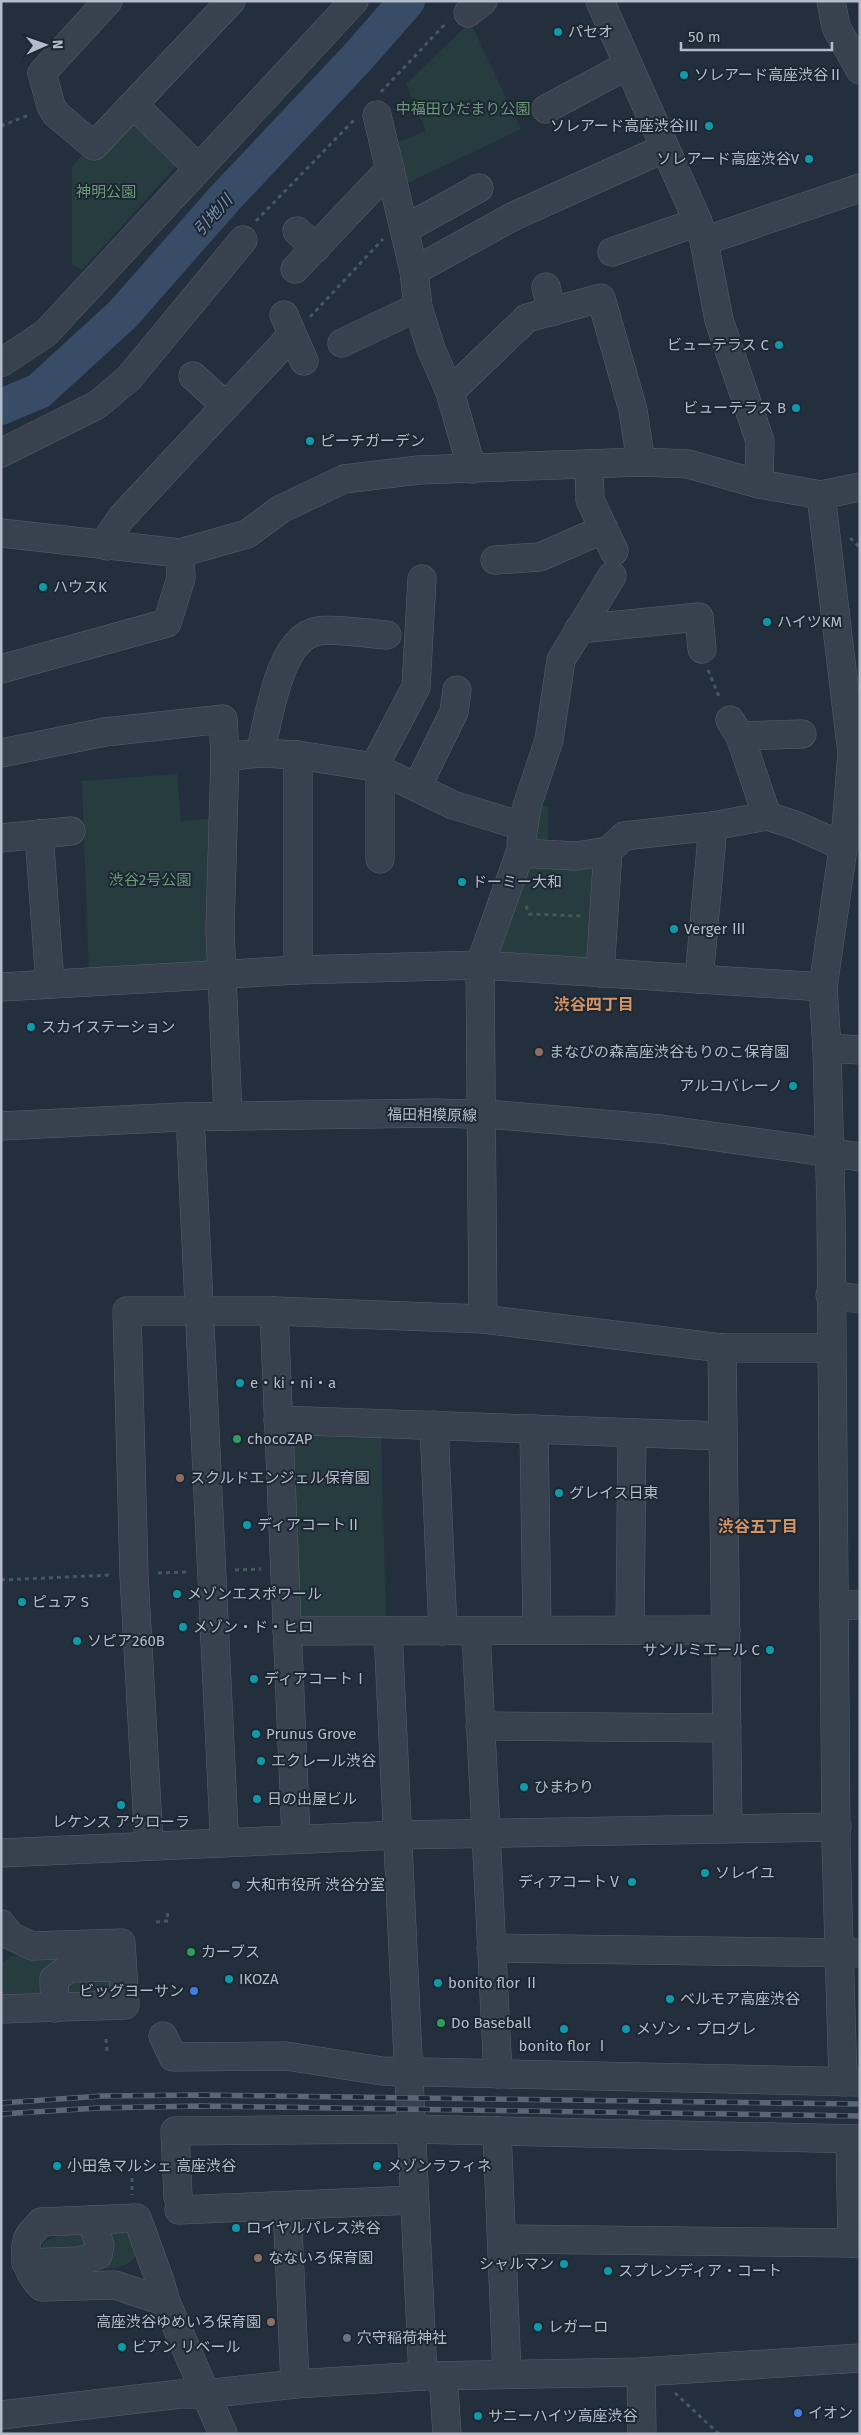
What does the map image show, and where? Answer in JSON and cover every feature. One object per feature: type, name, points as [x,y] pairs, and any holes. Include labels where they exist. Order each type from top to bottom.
[{"type":"street","points":[[108,1],[42,73],[56,114],[94,146],[135,106],[232,1]]},
{"type":"street","points":[[1,363],[46,333],[354,1]]},
{"type":"street","points":[[600,1],[701,232],[719,320],[760,441],[758,484]]},
{"type":"street","points":[[831,1],[836,27],[860,70]]},
{"type":"street","points":[[546,109],[628,65]]},
{"type":"street","points":[[135,106],[198,168]]},
{"type":"street","points":[[377,114],[414,271],[418,307],[431,349],[450,392],[472,469]]},
{"type":"street","points":[[414,271],[514,216],[665,148]]},
{"type":"street","points":[[295,270],[306,240],[390,169]]},
{"type":"street","points":[[403,224],[478,188]]},
{"type":"street","points":[[612,252],[780,216],[860,188]]},
{"type":"street","points":[[1,453],[97,405],[129,378],[243,240]]},
{"type":"street","points":[[450,392],[527,318],[549,300],[601,298],[633,410],[641,462]]},
{"type":"street","points":[[342,343],[418,307]]},
{"type":"street","points":[[107,546],[110,534],[122,517],[170,481],[288,325],[304,361]]},
{"type":"street","points":[[193,376],[226,406]]},
{"type":"street","points":[[1,533],[180,553],[246,534],[281,509],[344,479],[419,470],[641,462],[688,464],[758,484],[821,495],[860,487]]},
{"type":"street","points":[[483,1319],[480,965],[519,851],[549,740],[561,660],[595,603],[610,552],[590,500],[588,464]]},
{"type":"street","points":[[163,2036],[174,2057],[286,2056],[382,2071],[851,2082],[850,1953],[836,1843],[847,1605],[830,1348],[827,1048],[823,987],[843,846],[852,753],[821,495]]},
{"type":"street","points":[[494,560],[522,570],[540,557],[610,552]]},
{"type":"street","points":[[1,669],[167,623],[181,578],[180,553]]},
{"type":"street","points":[[380,859],[377,768],[416,687],[422,579]]},
{"type":"street","points":[[579,628],[681,607],[698,617],[704,658]]},
{"type":"street","points":[[260,754],[281,668],[299,641],[318,631],[370,641]]},
{"type":"street","points":[[417,787],[454,712],[457,690]]},
{"type":"street","points":[[1,754],[105,732],[223,720],[225,757],[220,929],[228,1116]]},
{"type":"street","points":[[767,816],[735,728],[787,727]]},
{"type":"street","points":[[225,757],[260,754],[298,755],[377,768],[453,805],[519,851],[576,856],[608,851],[624,836],[713,826],[767,816],[795,825],[843,846]]},
{"type":"street","points":[[298,755],[298,970]]},
{"type":"street","points":[[843,846],[860,822]]},
{"type":"street","points":[[699,980],[713,826]]},
{"type":"street","points":[[1,838],[71,831]]},
{"type":"street","points":[[38,834],[50,984]]},
{"type":"street","points":[[600,973],[608,851]]},
{"type":"street","points":[[1,987],[298,970],[480,965],[823,987]]},
{"type":"street","points":[[827,1048],[860,1050]]},
{"type":"street","name":"福田相模原線","points":[[1,1126],[156,1117],[436,1113],[480,1116],[499,1115],[661,1129],[860,1157]]},
{"type":"street","points":[[192,1136],[224,1830]]},
{"type":"street","points":[[830,1294],[860,1299]]},
{"type":"street","points":[[149,1845],[134,1574],[127,1311],[274,1312],[483,1319],[722,1348],[830,1348]]},
{"type":"street","points":[[274,1312],[296,1839]]},
{"type":"street","points":[[722,1348],[728,1828]]},
{"type":"street","points":[[278,1420],[723,1436]]},
{"type":"street","points":[[434,1426],[443,1631]]},
{"type":"street","points":[[534,1429],[537,1630]]},
{"type":"street","points":[[630,1630],[632,1433]]},
{"type":"street","points":[[287,1632],[726,1630]]},
{"type":"street","points":[[388,1631],[414,2200],[433,2382],[447,2434]]},
{"type":"street","points":[[476,1631],[498,2074]]},
{"type":"street","points":[[480,1726],[727,1728]]},
{"type":"street","points":[[1,1853],[397,1834],[837,1827]]},
{"type":"street","points":[[1,1924],[11,1936],[32,1946]]},
{"type":"street","points":[[1,1956],[10,1950],[32,1946],[121,1943],[124,2005],[1,2009]]},
{"type":"street","points":[[491,1948],[850,1953]]},
{"type":"street","points":[[55,2008],[54,1979],[69,1968],[122,1967]]},
{"type":"street","points":[[414,2200],[287,2206],[179,2203],[175,2131],[411,2129],[855,2139],[856,2243],[502,2239]]},
{"type":"street","points":[[497,2131],[507,2374]]},
{"type":"street","points":[[287,2206],[295,2384]]},
{"type":"street","points":[[166,2302],[116,2285],[42,2288],[31,2277],[26,2263],[27,2240],[41,2222],[137,2218],[166,2302],[223,2434]]},
{"type":"street","points":[[26,2263],[79,2261],[98,2255],[100,2245],[91,2220]]},
{"type":"street","points":[[116,2285],[136,2270],[146,2246]]},
{"type":"street","points":[[1,2415],[180,2394],[205,2394],[295,2384],[433,2382],[507,2374],[641,2372],[860,2358]]},
{"type":"street","points":[[641,2372],[642,2434]]},
{"type":"path","points":[[1,126],[32,114]]},
{"type":"path","points":[[288,325],[403,224]]},
{"type":"path","points":[[704,658],[735,728]]},
{"type":"path","points":[[519,851],[530,914],[603,918]]},
{"type":"path","points":[[156,1922],[168,1921],[167,1910]]},
{"type":"path","points":[[106,2040],[107,2051]]},
{"type":"path","points":[[132,2178],[132,2199]]},
{"type":"path","points":[[672,2391],[719,2434]]},
{"type":"green space","name":"中福田ひだまり公園","points":[[470,22],[521,129],[404,185],[395,143],[426,131],[406,84]]},
{"type":"green space","name":"神明公園","points":[[131,120],[179,163],[82,270],[72,264],[72,167],[86,150]]},
{"type":"green space","name":"渋谷2号公園","points":[[177,774],[181,821],[215,818],[215,968],[89,975],[82,781]]},
{"type":"green space","points":[[535,804],[548,807],[548,851],[529,850]]},
{"type":"green space","points":[[531,862],[593,866],[598,870],[594,956],[584,964],[504,958],[498,948]]},
{"type":"green space","points":[[292,1431],[381,1431],[386,1616],[298,1618]]},
{"type":"green space","points":[[96,1952],[44,1995],[8,1998],[1,1992],[1,1964],[11,1956]]},
{"type":"green space","points":[[116,1973],[115,1984],[103,1997],[68,1999],[61,1983]]},
{"type":"green space","points":[[123,2232],[132,2238],[137,2251],[134,2258],[118,2267],[91,2270],[108,2233]]},
{"type":"green space","points":[[87,2234],[93,2246],[41,2252],[43,2246],[52,2238]]},
{"type":"waterway","name":"引地川","points":[[1,407],[39,391],[123,314],[225,198],[357,58],[407,1]]},
{"type":"railway","points":[[1,2103],[102,2096],[200,2095],[860,2104]]},
{"type":"railway","points":[[1,2114],[98,2108],[200,2106],[860,2116]]},
{"type":"place","name":"パセオ","points":[[558,32]]},
{"type":"place","name":"ソレアード高座渋谷Ⅱ","points":[[684,75]]},
{"type":"place","name":"ソレアード高座渋谷Ⅲ","points":[[709,126]]},
{"type":"place","name":"ソレアード高座渋谷V","points":[[809,159]]},
{"type":"place","name":"ビューテラス C","points":[[779,345]]},
{"type":"place","name":"ビューテラス B","points":[[796,408]]},
{"type":"place","name":"ピーチガーデン","points":[[310,441]]},
{"type":"place","name":"ハウスK","points":[[43,587]]},
{"type":"place","name":"ハイツKM","points":[[767,622]]},
{"type":"place","name":"ドーミー大和","points":[[462,882]]},
{"type":"place","name":"Verger Ⅲ","points":[[674,929]]},
{"type":"place","name":"スカイステーション","points":[[31,1027]]},
{"type":"place","name":"まなびの森高座渋谷もりのこ保育園","points":[[539,1052]]},
{"type":"place","name":"アルコバレーノ","points":[[793,1086]]},
{"type":"place","name":"e・ki・ni・a","points":[[240,1383]]},
{"type":"place","name":"chocoZAP","points":[[237,1439]]},
{"type":"place","name":"スクルドエンジェル保育園","points":[[180,1478]]},
{"type":"place","name":"グレイス日東","points":[[559,1493]]},
{"type":"place","name":"ディアコートⅡ","points":[[247,1525]]},
{"type":"place","name":"メゾンエスポワール","points":[[177,1594]]},
{"type":"place","name":"ピュア S","points":[[22,1602]]},
{"type":"place","name":"メゾン・ド・ヒロ","points":[[183,1627]]},
{"type":"place","name":"ソピア260B","points":[[77,1641]]},
{"type":"place","name":"サンルミエール C","points":[[770,1650]]},
{"type":"place","name":"ディアコートⅠ","points":[[254,1679]]},
{"type":"place","name":"Prunus Grove","points":[[256,1734]]},
{"type":"place","name":"エクレール渋谷","points":[[261,1761]]},
{"type":"place","name":"ひまわり","points":[[524,1787]]},
{"type":"place","name":"日の出屋ビル","points":[[257,1799]]},
{"type":"place","name":"レケンス アウローラ","points":[[121,1805]]},
{"type":"place","name":"ソレイユ","points":[[705,1873]]},
{"type":"place","name":"ディアコートⅤ","points":[[632,1882]]},
{"type":"place","name":"大和市役所 渋谷分室","points":[[236,1885]]},
{"type":"place","name":"カーブス","points":[[191,1952]]},
{"type":"place","name":"IKOZA","points":[[229,1979]]},
{"type":"place","name":"bonito flor Ⅱ","points":[[438,1983]]},
{"type":"place","name":"ビッグヨーサン","points":[[194,1991]]},
{"type":"place","name":"ベルモア高座渋谷","points":[[670,1999]]},
{"type":"place","name":"Do Baseball","points":[[441,2023]]},
{"type":"place","name":"bonito flor Ⅰ","points":[[564,2029]]},
{"type":"place","name":"メゾン・プログレ","points":[[626,2029]]},
{"type":"place","name":"小田急マルシェ 高座渋谷","points":[[57,2166]]},
{"type":"place","name":"メゾンラフィネ","points":[[377,2166]]},
{"type":"place","name":"ロイヤルパレス渋谷","points":[[236,2228]]},
{"type":"place","name":"なないろ保育園","points":[[258,2258]]},
{"type":"place","name":"シャルマン","points":[[564,2264]]},
{"type":"place","name":"スプレンディア・コート","points":[[608,2271]]},
{"type":"place","name":"高座渋谷ゆめいろ保育園","points":[[271,2322]]},
{"type":"place","name":"レガーロ","points":[[538,2327]]},
{"type":"place","name":"穴守稲荷神社","points":[[347,2338]]},
{"type":"place","name":"ビアン リベール","points":[[122,2347]]},
{"type":"place","name":"イオン","points":[[798,2413]]},
{"type":"place","name":"サニーハイツ高座渋谷","points":[[478,2416]]},
{"type":"district","name":"渋谷四丁目","points":[[594,1004]]},
{"type":"district","name":"渋谷五丁目","points":[[758,1526]]}]
